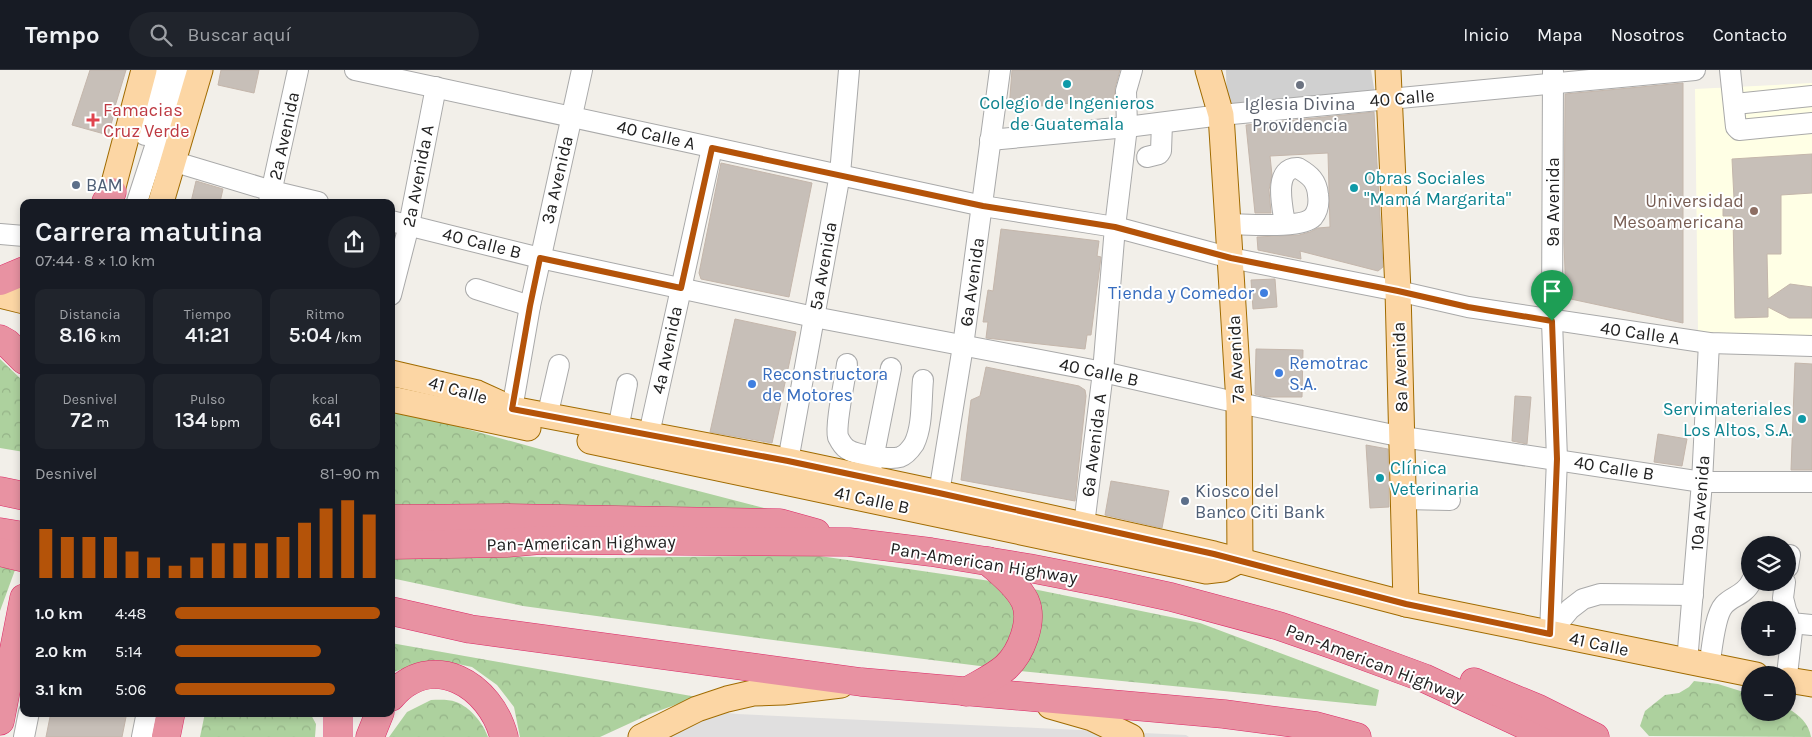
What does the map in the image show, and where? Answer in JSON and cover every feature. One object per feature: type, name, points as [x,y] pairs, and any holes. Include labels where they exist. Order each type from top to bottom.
[{"type":"highway","points":[[0,281],[20,273]]},
{"type":"highway","points":[[0,339],[20,356]]},
{"type":"highway","points":[[0,473],[20,476]]},
{"type":"highway","points":[[0,491],[20,495]]},
{"type":"highway","points":[[395,519],[506,518],[780,523],[849,542]]},
{"type":"highway","points":[[0,532],[20,535]]},
{"type":"highway","name":"Pan-American Highway","points":[[395,545],[506,543],[541,540],[849,542],[988,561],[1120,586],[1279,626],[1424,678],[1550,737]]},
{"type":"highway","points":[[0,552],[20,557]]},
{"type":"highway","points":[[966,692],[1006,667],[1022,645],[1028,625],[1025,602],[1012,584],[988,561]]},
{"type":"highway","points":[[0,647],[20,611]]},
{"type":"highway","points":[[395,612],[470,629],[861,682],[1224,714],[1316,726],[1357,737]]},
{"type":"highway","points":[[0,721],[20,617]]},
{"type":"highway","points":[[395,630],[421,634],[470,629]]},
{"type":"highway","points":[[395,692],[419,678],[439,675],[461,680],[473,687],[492,708],[499,719],[504,737]]},
{"type":"highway","points":[[1424,678],[1453,675],[1489,687],[1595,737]]},
{"type":"highway","points":[[166,737],[170,717]]},
{"type":"highway","points":[[338,717],[338,737]]},
{"type":"highway","points":[[370,737],[378,717]]},
{"type":"main road","points":[[109,199],[144,70]]},
{"type":"main road","points":[[167,186],[200,70]]},
{"type":"main road","name":"7a Avenida","points":[[1208,70],[1221,116],[1231,258],[1239,404],[1240,560]]},
{"type":"main road","name":"8a Avenida","points":[[1388,70],[1403,437],[1406,604]]},
{"type":"main road","points":[[0,295],[20,300]]},
{"type":"main road","points":[[0,306],[20,310]]},
{"type":"main road","name":"41 Calle","points":[[395,374],[477,392],[507,416],[547,417],[649,434],[788,461],[872,467],[939,493],[1240,560],[1406,604],[1741,672]]},
{"type":"main road","points":[[395,391],[507,416]]},
{"type":"main road","points":[[395,401],[507,416]]},
{"type":"main road","name":"41 Calle B","points":[[507,416],[1206,571],[1224,569],[1240,560]]},
{"type":"main road","points":[[1796,681],[1812,684]]},
{"type":"main road","points":[[641,737],[697,709],[727,699],[753,693],[783,692],[861,682]]},
{"type":"main road","points":[[1026,697],[1053,708],[1092,718],[1131,737]]},
{"type":"main road","points":[[1290,737],[1316,726]]},
{"type":"street","points":[[109,199],[164,70]]},
{"type":"street","points":[[138,199],[180,70]]},
{"type":"street","name":"2a Avenida","points":[[271,197],[298,70]]},
{"type":"street","name":"40 Calle A","points":[[355,70],[983,206],[1115,227],[1231,258],[1468,307],[1709,343],[1812,346]]},
{"type":"street","name":"3a Avenida","points":[[507,416],[582,70]]},
{"type":"street","name":"5a Avenida","points":[[788,461],[840,174],[850,70]]},
{"type":"street","name":"6a Avenida","points":[[939,493],[963,346],[1000,70]]},
{"type":"street","name":"6a Avenida A","points":[[1084,525],[1103,372],[1115,227],[1127,127],[1126,91],[1132,70]]},
{"type":"street","name":"40 Calle","points":[[990,140],[1389,99],[1553,77],[1695,70]]},
{"type":"street","points":[[1730,70],[1736,126],[1740,130],[1812,123]]},
{"type":"street","name":"9a Avenida","points":[[1550,634],[1557,459],[1552,321],[1553,77]]},
{"type":"street","name":"2a Avenida A","points":[[395,263],[400,223],[436,87]]},
{"type":"street","points":[[1734,104],[1812,96]]},
{"type":"street","points":[[1147,157],[1159,154],[1161,151],[1162,123]]},
{"type":"street","name":"4a Avenida","points":[[649,434],[712,148]]},
{"type":"street","points":[[167,186],[290,199]]},
{"type":"street","name":"40 Calle B","points":[[400,223],[540,258],[814,317],[1103,372],[1239,404],[1403,437],[1702,482],[1812,482]]},
{"type":"street","points":[[1228,224],[1285,224]]},
{"type":"street","points":[[0,234],[20,236]]},
{"type":"street","points":[[476,289],[530,306]]},
{"type":"street","name":"10a Avenida","points":[[1698,664],[1693,595],[1702,482],[1709,343]]},
{"type":"street","points":[[847,364],[838,436],[842,445],[872,467]]},
{"type":"street","points":[[547,417],[559,365]]},
{"type":"street","points":[[872,467],[891,368]]},
{"type":"street","points":[[872,467],[898,458],[907,453],[914,445],[918,433],[923,380]]},
{"type":"street","points":[[618,429],[627,384]]},
{"type":"street","points":[[1404,499],[1450,500]]},
{"type":"street","points":[[1698,664],[1724,605],[1744,591]]},
{"type":"street","points":[[1550,634],[1570,609],[1584,599],[1600,594],[1693,595]]},
{"type":"street","points":[[1796,619],[1812,625]]},
{"type":"street","points":[[24,737],[29,717]]},
{"type":"street","points":[[142,737],[146,717]]},
{"type":"shaded area","name":"Iglesia Divina Providencia","points":[[1226,70],[1371,70],[1376,100],[1227,106]]},
{"type":"shaded area","name":"Universidad Mesoamericana","points":[[1812,83],[1812,336],[1698,332],[1695,89]]},
{"type":"shaded area","points":[[697,709],[737,714],[1186,735],[1189,737],[641,737]]},
{"type":"green space","points":[[0,359],[20,378],[20,451],[0,448]]},
{"type":"green space","points":[[395,409],[579,460],[791,515],[395,505]]},
{"type":"green space","points":[[395,555],[608,558],[813,555],[1004,583],[1200,623],[1379,690],[1376,706],[1020,671],[523,606],[395,579]]},
{"type":"green space","points":[[0,565],[15,570],[0,611]]},
{"type":"green space","points":[[395,644],[697,697],[650,714],[600,737],[520,737],[514,707],[497,685],[472,667],[458,664],[422,664],[395,672]]},
{"type":"green space","points":[[1694,681],[1718,684],[1741,691],[1741,721],[1796,721],[1796,714],[1803,720],[1811,737],[1649,736],[1640,726],[1645,711],[1665,695],[1679,693],[1689,687]]},
{"type":"green space","points":[[431,700],[453,701],[461,704],[479,721],[488,737],[389,737],[407,712]]},
{"type":"green space","points":[[204,717],[312,717],[316,724],[315,737],[200,737]]},
{"type":"building","points":[[90,70],[126,70],[108,135],[72,125]]},
{"type":"building","points":[[221,70],[259,70],[254,93],[218,85]]},
{"type":"building","name":"Colegio de Ingenieros de Guatemala","points":[[1012,70],[1120,70],[1114,99],[1009,109]]},
{"type":"building","points":[[1683,83],[1683,323],[1566,298],[1564,243],[1565,94]]},
{"type":"building","name":"Obras Sociales \"Mamá Margarita\"","points":[[1374,112],[1383,267],[1378,271],[1300,251],[1301,259],[1258,250],[1257,237],[1299,235],[1318,228],[1330,227],[1328,153],[1270,156],[1272,175],[1269,190],[1271,213],[1255,213],[1246,125]]},
{"type":"building","points":[[1812,154],[1812,193],[1781,195],[1781,254],[1767,254],[1768,299],[1790,284],[1812,287],[1812,318],[1789,318],[1768,307],[1768,317],[1735,318],[1733,216],[1723,216],[1723,200],[1734,199],[1732,159]]},
{"type":"building","points":[[721,163],[812,183],[789,297],[701,279],[699,273]]},
{"type":"building","points":[[196,181],[223,189],[221,199],[192,199]]},
{"type":"building","points":[[1001,229],[1099,241],[1097,256],[1101,257],[1091,335],[1087,335],[1085,349],[986,338],[988,322],[983,322],[988,290],[993,291]]},
{"type":"building","name":"Tienda y Comedor","points":[[1275,279],[1277,307],[1253,309],[1251,280]]},
{"type":"building","name":"Reconstructora de Motores","points":[[735,319],[796,332],[772,443],[710,432]]},
{"type":"building","name":"Remotrac S.A.","points":[[1256,349],[1303,350],[1302,397],[1266,397],[1255,394]]},
{"type":"building","name":"Servimateriales Los Altos, S.A.","points":[[1795,363],[1812,364],[1812,470],[1791,470]]},
{"type":"building","points":[[986,367],[1079,386],[1085,390],[1086,396],[1075,501],[961,480],[971,400],[980,396]]},
{"type":"building","points":[[1515,396],[1531,397],[1527,444],[1512,441]]},
{"type":"building","points":[[1658,434],[1687,439],[1682,466],[1654,462]]},
{"type":"building","name":"Clínica Veterinaria","points":[[1366,445],[1388,449],[1389,507],[1370,508]]},
{"type":"building","points":[[1111,481],[1169,491],[1162,528],[1105,515]]},
{"type":"building","points":[[50,717],[126,717],[122,737],[46,737]]},
{"type":"place","name":"Colegio de Ingenieros de Guatemala","points":[[1067,84]]},
{"type":"place","name":"Iglesia Divina Providencia","points":[[1300,85]]},
{"type":"place","name":"Famacias Cruz Verde","points":[[93,120]]},
{"type":"place","name":"BAM","points":[[76,185]]},
{"type":"place","name":"Obras Sociales \"Mamá Margarita\"","points":[[1354,188]]},
{"type":"place","name":"Universidad Mesoamericana","points":[[1754,211]]},
{"type":"place","name":"Tienda y Comedor","points":[[1264,293]]},
{"type":"place","name":"Remotrac S.A.","points":[[1279,373]]},
{"type":"place","name":"Reconstructora de Motores","points":[[752,384]]},
{"type":"place","name":"Servimateriales Los Altos, S.A.","points":[[1802,419]]},
{"type":"place","name":"Clínica Veterinaria","points":[[1380,478]]},
{"type":"place","name":"Kiosco del Banco Citi Bank","points":[[1185,501]]},
{"type":"route","points":[[712,148],[983,206],[1115,227],[1231,258],[1468,307],[1552,321],[1557,459],[1550,634],[1406,604],[1214,554],[939,493],[788,461],[512,409],[540,258],[681,288],[712,148]]}]
